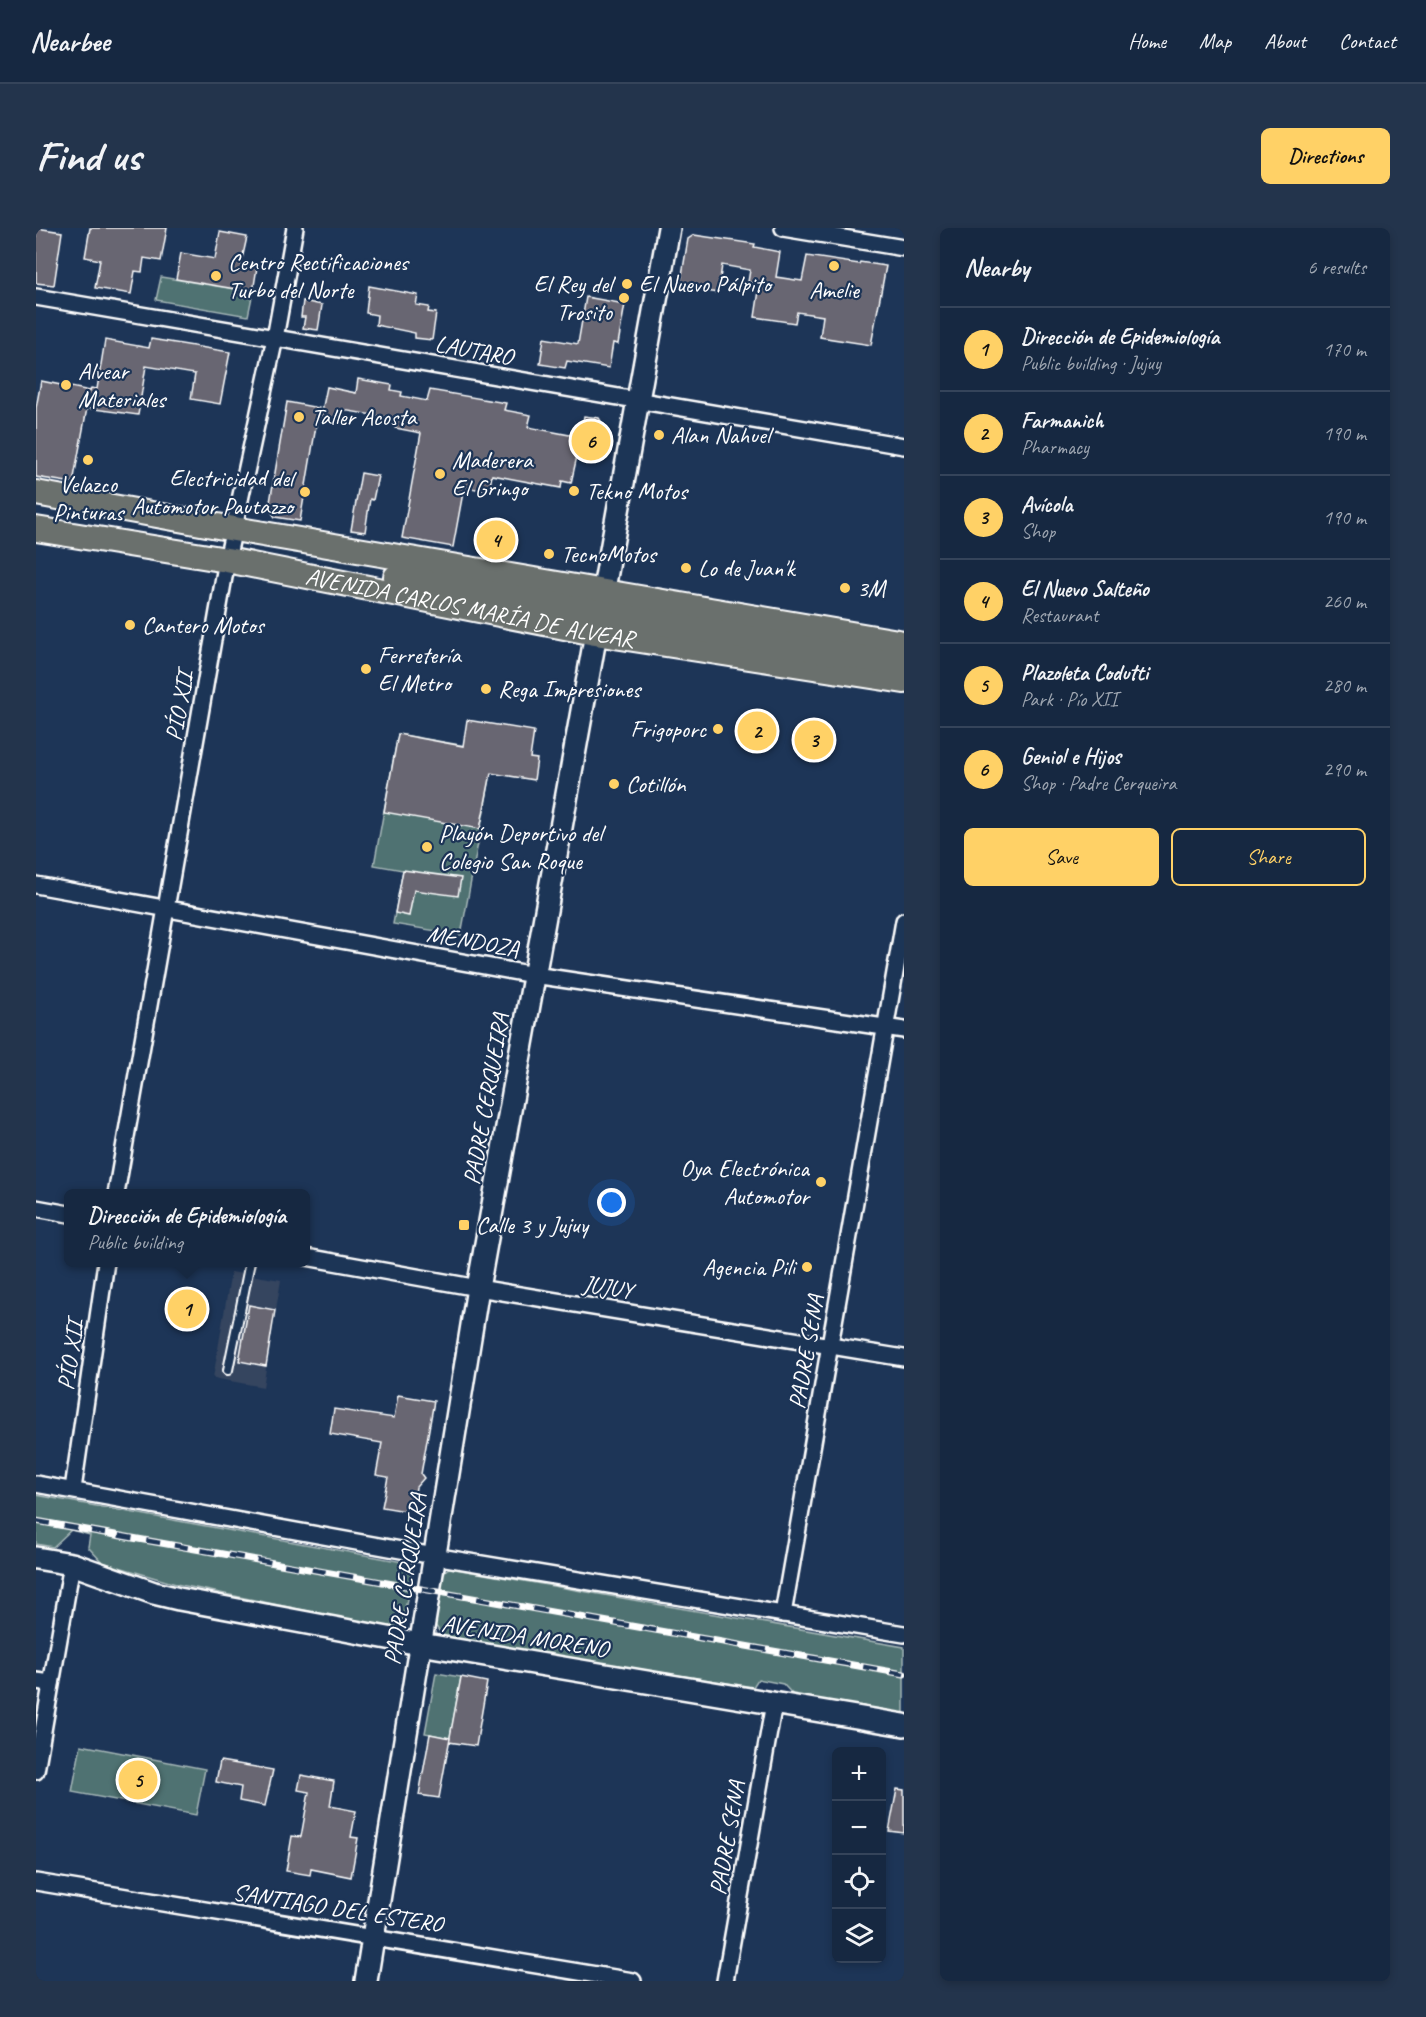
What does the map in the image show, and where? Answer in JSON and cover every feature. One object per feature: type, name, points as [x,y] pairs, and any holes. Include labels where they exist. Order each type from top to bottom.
[{"type":"main road","name":"AVENIDA CARLOS MARÍA DE ALVEAR","points":[[36,493],[230,546]]},
{"type":"main road","name":"AVENIDA CARLOS MARÍA DE ALVEAR","points":[[36,513],[904,665]]},
{"type":"main road","name":"AVENIDA CARLOS MARÍA DE ALVEAR","points":[[36,529],[230,546]]},
{"type":"main road","name":"AVENIDA CARLOS MARÍA DE ALVEAR","points":[[599,613],[904,643]]},
{"type":"main road","name":"AVENIDA CARLOS MARÍA DE ALVEAR","points":[[599,613],[904,681]]},
{"type":"street","name":"PÍO XII","points":[[117,1189],[230,546],[275,338],[295,228]]},
{"type":"street","name":"PADRE CERQUEIRA","points":[[366,1981],[478,1288],[669,228]]},
{"type":"street","points":[[783,228],[904,248]]},
{"type":"street","name":"LAUTARO","points":[[36,297],[636,402],[904,446]]},
{"type":"street","name":"MENDOZA","points":[[36,885],[534,975],[904,1030]]},
{"type":"street","name":"PADRE SENA","points":[[783,1614],[904,921]]},
{"type":"street","points":[[36,1208],[64,1213]]},
{"type":"street","name":"JUJUY","points":[[310,1258],[478,1288],[904,1358]]},
{"type":"street","name":"PÍO XII","points":[[73,1489],[105,1267]]},
{"type":"street","points":[[36,1484],[434,1556],[904,1634]]},
{"type":"street","name":"AVENIDA MORENO","points":[[36,1558],[72,1564],[154,1593],[179,1599],[420,1644],[904,1725]]},
{"type":"street","points":[[36,1771],[44,1682],[72,1564]]},
{"type":"street","name":"PADRE SENA","points":[[725,1981],[774,1703]]},
{"type":"street","name":"SANTIAGO DEL ESTERO","points":[[36,1882],[633,1981]]},
{"type":"lane","points":[[228,1370],[249,1267]]},
{"type":"shaded area","points":[[231,1272],[281,1280],[263,1387],[213,1378]]},
{"type":"green space","points":[[161,277],[253,292],[248,316],[156,300]]},
{"type":"green space","name":"Playón Deportivo del Colegio San Roque","points":[[398,734],[495,751],[461,935],[393,924],[403,870],[374,865]]},
{"type":"green space","points":[[36,1495],[414,1564],[401,1630],[176,1584],[102,1562],[88,1547],[90,1535],[71,1530],[53,1547],[36,1544]]},
{"type":"green space","points":[[449,1568],[904,1647],[904,1715],[797,1699],[783,1684],[758,1679],[753,1687],[444,1638],[433,1622],[438,1576]]},
{"type":"green space","points":[[436,1673],[461,1677],[450,1738],[425,1733]]},
{"type":"green space","points":[[81,1745],[205,1769],[196,1815],[72,1792]]},
{"type":"building","points":[[36,228],[62,232],[54,285],[36,283]]},
{"type":"building","points":[[90,228],[167,228],[161,261],[144,258],[142,272],[135,271],[131,294],[95,288],[100,260],[85,257]]},
{"type":"building","name":"Centro Rectificaciones Turbo del Norte","points":[[220,232],[247,237],[241,264],[257,267],[253,292],[176,279],[181,253],[215,259]]},
{"type":"building","points":[[694,235],[755,244],[754,247],[780,252],[776,277],[802,281],[807,256],[886,266],[871,345],[820,337],[823,316],[797,312],[795,323],[755,317],[760,284],[748,282],[750,270],[722,265],[718,293],[680,287],[688,239]]},
{"type":"building","points":[[369,286],[418,295],[416,305],[429,307],[428,312],[436,313],[432,340],[415,338],[415,333],[376,325],[377,315],[366,313]]},
{"type":"building","points":[[586,297],[625,304],[618,344],[613,343],[609,368],[567,361],[565,368],[540,364],[544,338],[578,344]]},
{"type":"building","points":[[303,301],[322,305],[318,330],[303,328],[305,317],[301,317]]},
{"type":"building","points":[[151,339],[230,352],[220,404],[191,399],[195,374],[146,366],[138,415],[87,408],[73,483],[36,477],[36,408],[41,381],[90,391],[91,388],[97,389],[105,340],[149,348]]},
{"type":"building","points":[[358,379],[392,385],[391,390],[402,392],[401,396],[427,401],[430,390],[506,403],[504,410],[531,415],[528,427],[580,437],[584,416],[599,418],[605,428],[598,460],[577,456],[571,483],[562,481],[561,488],[492,475],[489,491],[464,487],[453,547],[402,538],[421,433],[395,428],[397,419],[343,410],[340,424],[320,421],[327,387],[356,393]]},
{"type":"building","points":[[287,402],[319,408],[300,521],[275,517],[269,508]]},
{"type":"building","points":[[361,473],[378,476],[373,500],[370,499],[365,532],[351,530]]},
{"type":"building","points":[[467,720],[534,731],[530,758],[537,759],[534,780],[491,773],[480,829],[384,812],[398,734],[463,746]]},
{"type":"building","points":[[403,870],[461,878],[458,896],[414,890],[409,916],[395,913]]},
{"type":"building","points":[[249,1305],[275,1310],[266,1366],[239,1361]]},
{"type":"building","points":[[398,1395],[434,1401],[421,1474],[424,1478],[416,1487],[413,1506],[406,1511],[382,1507],[388,1477],[376,1475],[382,1443],[330,1434],[334,1409],[394,1418]]},
{"type":"building","points":[[461,1677],[487,1682],[476,1746],[449,1742]]},
{"type":"building","points":[[430,1734],[450,1738],[439,1798],[419,1795]]},
{"type":"building","points":[[220,1761],[273,1770],[265,1806],[239,1801],[241,1787],[216,1782]]},
{"type":"building","points":[[301,1775],[334,1781],[330,1806],[356,1811],[351,1837],[358,1838],[351,1877],[311,1869],[310,1875],[286,1871],[292,1836],[301,1837],[309,1792],[298,1790]]},
{"type":"building","points":[[897,1789],[904,1790],[904,1833],[889,1831]]},
{"type":"railway","points":[[36,1521],[904,1674]]},
{"type":"place","name":"Amelie","points":[[834,266]]},
{"type":"place","name":"Centro Rectificaciones Turbo del Norte","points":[[216,276]]},
{"type":"place","name":"El Nuevo Pálpito","points":[[627,284]]},
{"type":"place","name":"El Rey del Trosito","points":[[624,298]]},
{"type":"place","name":"Alvear Materiales","points":[[66,385]]},
{"type":"place","name":"Taller Acosta","points":[[299,417]]},
{"type":"place","name":"Alan Nahuel","points":[[659,435]]},
{"type":"place","name":"Geniol e Hijos","points":[[591,441]]},
{"type":"place","name":"Velazco Pinturas","points":[[88,460]]},
{"type":"place","name":"Maderera El Gringo","points":[[440,474]]},
{"type":"place","name":"Tekno Motos","points":[[574,491]]},
{"type":"place","name":"Electricidad del Automotor Pautazzo","points":[[305,492]]},
{"type":"place","name":"El Nuevo Salteño","points":[[496,540]]},
{"type":"place","name":"TecnoMotos","points":[[549,554]]},
{"type":"place","name":"Lo de Juan'k","points":[[686,568]]},
{"type":"place","name":"3M","points":[[845,588]]},
{"type":"place","name":"Cantero Motos","points":[[130,625]]},
{"type":"place","name":"Ferretería El Metro","points":[[366,669]]},
{"type":"place","name":"Rega Impresiones","points":[[486,689]]},
{"type":"place","name":"Frigoporc","points":[[718,729]]},
{"type":"place","name":"Farmanich","points":[[757,731]]},
{"type":"place","name":"Avícola","points":[[814,740]]},
{"type":"place","name":"Cotillón","points":[[614,784]]},
{"type":"place","name":"Playón Deportivo del Colegio San Roque","points":[[427,847]]},
{"type":"place","name":"Oya Electrónica Automotor","points":[[821,1182]]},
{"type":"place","name":"Calle 3 y Jujuy","points":[[464,1225]]},
{"type":"place","name":"Agencia Pili","points":[[807,1267]]},
{"type":"place","name":"Dirección de Epidemiología","points":[[187,1309]]},
{"type":"place","name":"Plazoleta Codutti","points":[[138,1780]]}]
